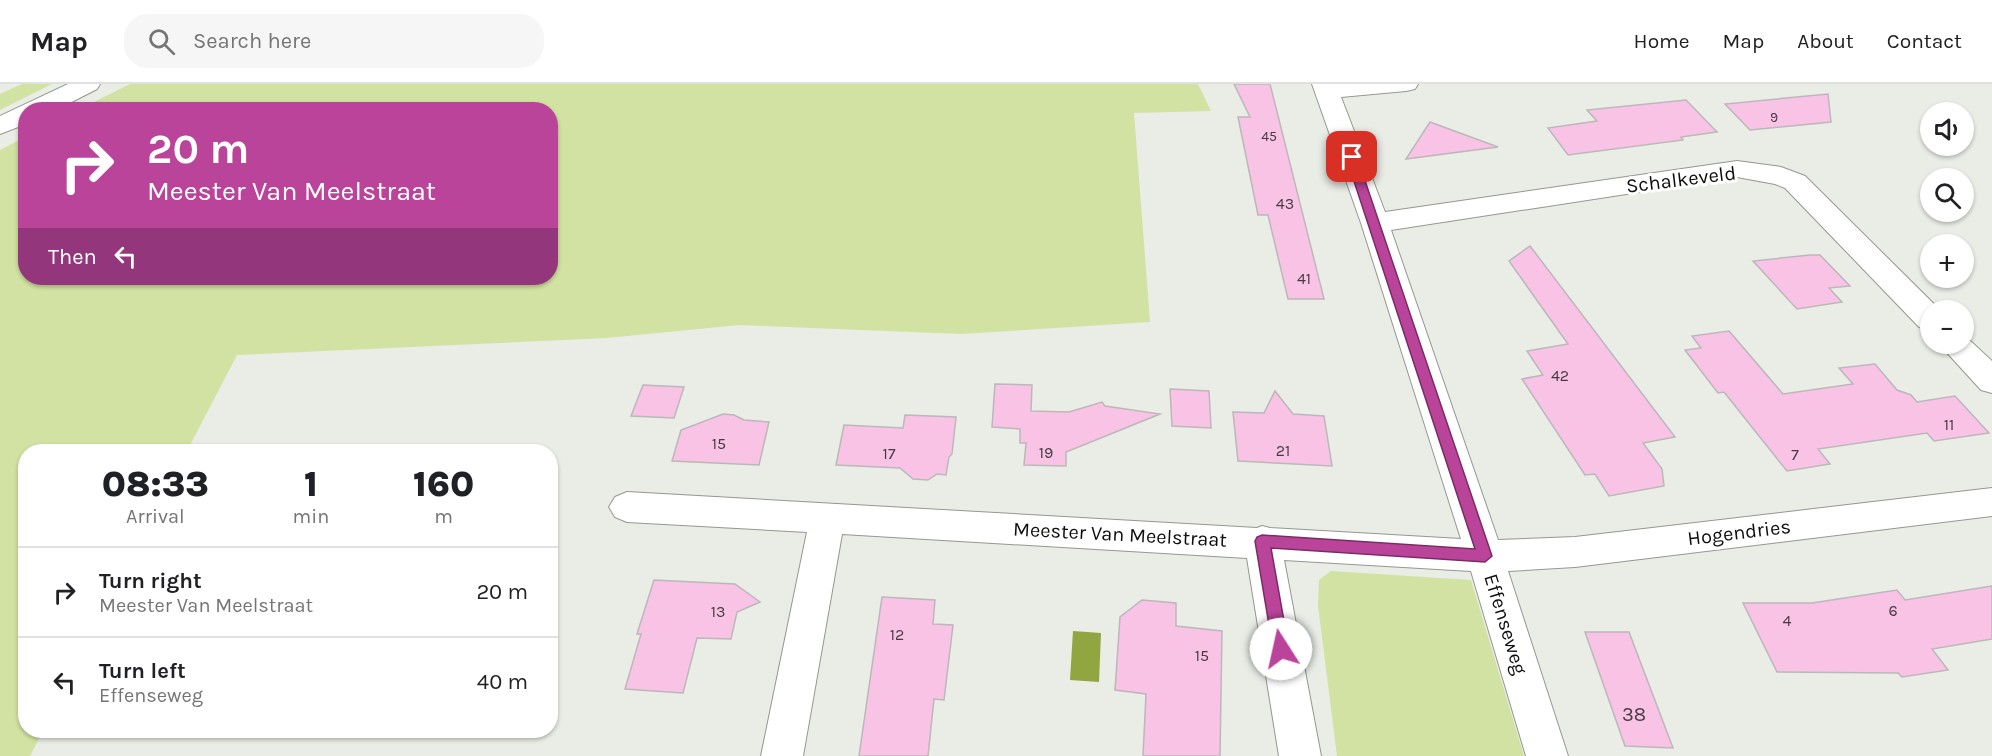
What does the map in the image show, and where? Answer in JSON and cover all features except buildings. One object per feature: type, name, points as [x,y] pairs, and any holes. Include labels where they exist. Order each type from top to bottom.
[{"type":"main road","points":[[51,102],[88,84]]},
{"type":"main road","points":[[1326,88],[1406,84]]},
{"type":"main road","name":"Effenseweg","points":[[1326,88],[1375,223],[1485,556],[1547,756]]},
{"type":"main road","points":[[0,126],[18,118]]},
{"type":"main road","name":"Schalkeveld","points":[[1375,223],[1737,169],[1782,176],[1795,182],[1920,309]]},
{"type":"main road","points":[[1965,354],[1992,381]]},
{"type":"main road","name":"Hogendries","points":[[1485,556],[1575,552],[1992,502]]},
{"type":"main road","name":"Meester Van Meelstraat","points":[[627,507],[827,520],[1262,541],[1485,556]]},
{"type":"main road","points":[[782,756],[827,520]]},
{"type":"main road","points":[[1262,541],[1300,756]]},
{"type":"shaded area","points":[[22,84],[52,84],[0,110],[0,94]]},
{"type":"shaded area","points":[[130,84],[1198,84],[1211,111],[1134,113],[1150,322],[961,334],[739,325],[607,338],[237,355],[191,444],[18,444],[18,738],[39,738],[30,756],[0,756],[0,150],[18,141],[18,285],[558,285],[558,102],[94,102]]},
{"type":"shaded area","points":[[1331,571],[1471,580],[1524,756],[1337,756],[1318,606],[1319,580]]},
{"type":"shaded area","points":[[1073,631],[1101,633],[1099,682],[1070,680]]},
{"type":"route","points":[[1281,649],[1262,541],[1485,556],[1352,157]]}]
